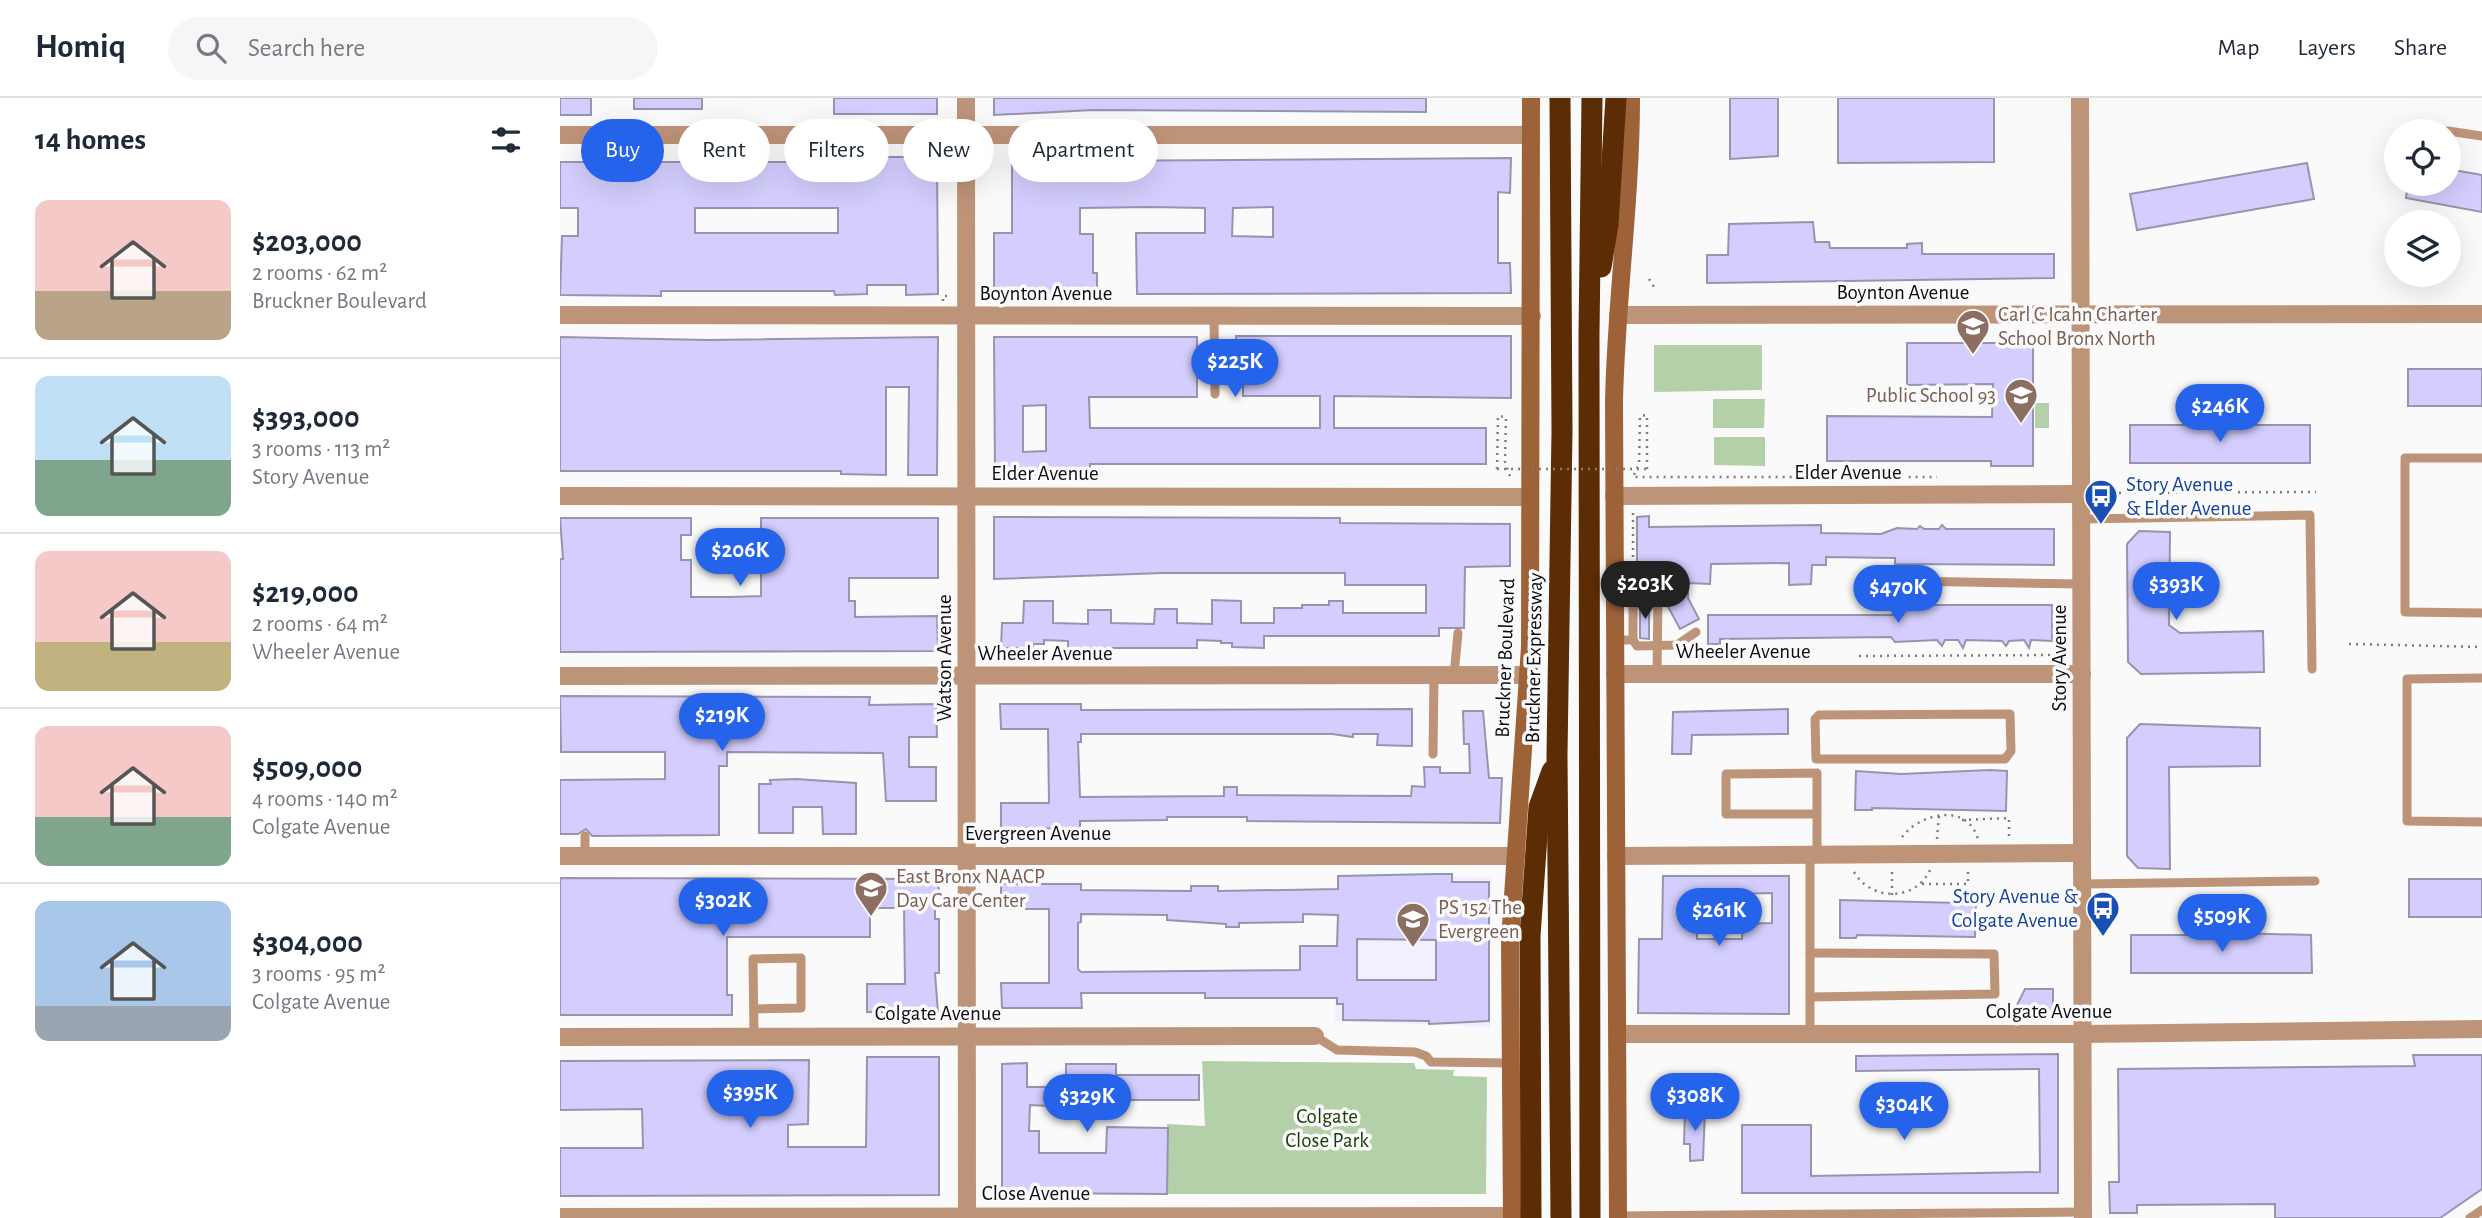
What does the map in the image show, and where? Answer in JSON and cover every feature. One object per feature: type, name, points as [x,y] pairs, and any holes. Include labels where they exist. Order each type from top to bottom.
[{"type":"highway","name":"Bruckner Expressway","points":[[1560,98],[1562,431],[1557,755],[1562,1218]]},
{"type":"highway","points":[[1590,1218],[1589,334],[1592,98]]},
{"type":"highway","points":[[1589,334],[1608,224],[1616,98]]},
{"type":"highway","points":[[1518,1217],[1530,936],[1539,807],[1557,755]]},
{"type":"main road","name":"Bruckner Boulevard","points":[[1518,1217],[1511,1063],[1510,940],[1530,675],[1531,98]]},
{"type":"main road","points":[[1618,1217],[1615,674],[1624,640],[1614,597],[1614,496],[1618,314],[1629,185],[1630,98]]},
{"type":"street","name":"Watson Avenue","points":[[966,98],[966,119]]},
{"type":"street","name":"Story Avenue","points":[[2080,98],[2083,1215]]},
{"type":"street","points":[[560,135],[903,135]]},
{"type":"street","points":[[994,135],[1531,135]]},
{"type":"street","name":"Watson Avenue","points":[[966,182],[967,1217]]},
{"type":"street","name":"Boynton Avenue","points":[[1618,314],[2482,314]]},
{"type":"street","name":"Boynton Avenue","points":[[560,315],[1532,316]]},
{"type":"street","name":"Elder Avenue","points":[[1614,496],[2081,494]]},
{"type":"street","name":"Elder Avenue","points":[[560,496],[1530,497]]},
{"type":"street","name":"Wheeler Avenue","points":[[1615,674],[2082,674]]},
{"type":"street","name":"Wheeler Avenue","points":[[560,676],[1530,675]]},
{"type":"street","points":[[1616,856],[2082,853]]},
{"type":"street","name":"Evergreen Avenue","points":[[560,856],[1516,856]]},
{"type":"street","name":"Colgate Avenue","points":[[1617,1034],[2082,1034],[2482,1029]]},
{"type":"street","name":"Colgate Avenue","points":[[560,1037],[1315,1036]]},
{"type":"street","name":"Close Avenue","points":[[560,1217],[1518,1217]]},
{"type":"lane","points":[[2461,133],[2482,136]]},
{"type":"lane","points":[[1214,316],[1215,394]]},
{"type":"lane","points":[[2482,458],[2405,458],[2405,612],[2482,612]]},
{"type":"lane","points":[[2081,519],[2310,515],[2312,669]]},
{"type":"lane","points":[[1904,581],[2081,584]]},
{"type":"lane","points":[[1614,597],[1658,597],[1654,612],[1657,674]]},
{"type":"lane","points":[[1633,598],[1635,628],[1624,640],[1637,646],[1677,645],[1696,632]]},
{"type":"lane","points":[[1454,675],[1458,633]]},
{"type":"lane","points":[[1433,754],[1434,675]]},
{"type":"lane","points":[[2482,678],[2407,679],[2407,821],[2482,822]]},
{"type":"lane","points":[[1810,1034],[1810,953],[1817,814],[1815,719],[1819,715],[2007,713],[2011,717],[2011,751],[2005,759],[1816,759]]},
{"type":"lane","points":[[1817,773],[1726,774],[1726,814],[1817,814]]},
{"type":"lane","points":[[585,836],[585,856]]},
{"type":"lane","points":[[2082,884],[2315,881]]},
{"type":"lane","points":[[1810,953],[1994,954],[1995,994],[1810,997]]},
{"type":"lane","points":[[754,1009],[801,1008],[801,958],[753,958],[754,1036]]},
{"type":"lane","points":[[1315,1036],[1337,1050],[1415,1052],[1426,1056],[1432,1062],[1511,1063]]},
{"type":"lane","points":[[2470,1218],[2482,1210]]},
{"type":"lane","points":[[1618,1217],[2083,1215]]},
{"type":"path","points":[[1649,279],[1656,290]]},
{"type":"path","points":[[943,296],[948,296]]},
{"type":"path","points":[[1511,479],[1505,462],[1506,418],[1498,416],[1497,469],[1647,469],[1647,415],[1640,416],[1639,464],[1633,477],[1937,477]]},
{"type":"path","points":[[2081,494],[2316,492]]},
{"type":"path","points":[[1633,510],[1633,598]]},
{"type":"path","points":[[2349,644],[2482,647]]},
{"type":"path","points":[[1937,839],[1939,815]]},
{"type":"path","points":[[1900,839],[1917,822],[1939,815],[1962,820],[2009,818],[2009,838]]},
{"type":"path","points":[[1962,820],[1971,826],[1978,839]]},
{"type":"path","points":[[1892,870],[1892,895]]},
{"type":"path","points":[[1920,884],[1930,870]]},
{"type":"path","points":[[1853,871],[1865,885],[1892,895],[1920,884],[1968,884],[1968,870]]},
{"type":"shaded area","name":"PS 152 The Evergreen","points":[[1338,876],[1491,877],[1490,1027],[1335,1021]]},
{"type":"green space","points":[[1654,345],[1762,345],[1762,390],[1654,392]]},
{"type":"green space","points":[[1713,399],[1765,399],[1764,428],[1713,428]]},
{"type":"green space","points":[[2035,403],[2049,403],[2049,428],[2035,428]]},
{"type":"green space","points":[[1714,437],[1765,437],[1765,466],[1714,465]]},
{"type":"green space","name":"Colgate Close Park","points":[[1202,1061],[1414,1063],[1416,1069],[1454,1070],[1453,1076],[1487,1077],[1486,1194],[1167,1194],[1167,1124],[1205,1126]]},
{"type":"building","points":[[560,98],[591,98],[591,115],[560,115]]},
{"type":"building","points":[[634,98],[702,98],[702,109],[634,109]]},
{"type":"building","points":[[834,98],[937,98],[937,114],[834,114]]},
{"type":"building","points":[[994,98],[1426,98],[1426,112],[1094,110],[994,115]]},
{"type":"building","points":[[1730,98],[1778,98],[1778,156],[1730,159]]},
{"type":"building","points":[[1838,98],[1994,98],[1994,162],[1838,163]]},
{"type":"building","points":[[889,157],[903,157],[903,182],[937,182],[938,294],[906,295],[906,285],[867,285],[867,294],[835,295],[834,291],[661,291],[661,296],[560,295],[562,236],[578,236],[578,208],[560,208],[560,162],[581,162],[581,182],[664,182],[664,162],[678,162],[678,182],[770,182],[770,162],[784,162],[784,182],[889,182]],"holes":[[[695,208],[838,208],[838,233],[695,233]]]},
{"type":"building","points":[[1511,158],[1510,193],[1498,192],[1498,263],[1510,263],[1511,293],[1137,294],[1136,233],[1205,233],[1205,208],[1150,207],[1080,208],[1080,234],[1093,234],[1093,273],[1097,273],[1097,294],[994,294],[994,233],[1012,233],[1012,182],[1158,182],[1158,160]],"holes":[[[1273,207],[1273,237],[1232,236],[1233,208]]]},
{"type":"building","points":[[2307,163],[2314,199],[2137,230],[2130,194]]},
{"type":"building","points":[[2461,171],[2482,175],[2482,212],[2406,198],[2461,196]]},
{"type":"building","points":[[1813,222],[1815,242],[1829,242],[1830,248],[1907,248],[1907,244],[1922,243],[1922,254],[2054,254],[2054,278],[1707,283],[1707,255],[1728,255],[1729,224]]},
{"type":"building","points":[[1236,336],[1511,336],[1511,398],[1334,396],[1334,428],[1486,428],[1486,464],[1090,464],[1090,474],[995,475],[994,337],[1197,337],[1197,397],[1089,397],[1090,428],[1320,428],[1320,396],[1243,396],[1243,352],[1236,352]],"holes":[[[1046,405],[1046,451],[1023,452],[1023,406]]]},
{"type":"building","points":[[560,337],[707,340],[938,337],[937,475],[908,475],[909,387],[886,387],[886,475],[841,474],[841,471],[560,471]]},
{"type":"building","points":[[1907,343],[2033,343],[2033,466],[1991,466],[1991,461],[1827,461],[1827,416],[1992,417],[1993,384],[1907,385]]},
{"type":"building","points":[[2408,369],[2482,369],[2482,406],[2408,406]]},
{"type":"building","points":[[2130,425],[2310,425],[2310,463],[2130,463]]},
{"type":"building","points":[[1649,516],[1649,527],[1821,525],[1821,533],[1881,534],[1897,528],[1917,529],[1920,526],[1924,529],[1939,529],[1942,525],[1946,529],[2054,529],[2054,565],[1895,564],[1895,558],[1826,557],[1826,565],[1812,565],[1811,584],[1789,585],[1789,563],[1711,564],[1710,584],[1688,583],[1688,598],[1699,619],[1680,629],[1650,573],[1651,567],[1637,568],[1637,517]]},
{"type":"building","points":[[994,517],[1340,518],[1340,523],[1510,524],[1510,566],[1465,567],[1464,628],[1439,628],[1439,636],[1264,636],[1264,648],[1232,647],[1232,643],[1197,640],[1197,648],[1068,648],[1068,641],[1044,640],[1044,644],[1033,644],[1033,648],[1001,648],[1002,623],[1023,623],[1024,601],[1053,601],[1053,623],[1088,624],[1088,610],[1111,610],[1111,623],[1154,624],[1155,609],[1177,609],[1177,623],[1212,624],[1212,600],[1241,601],[1241,623],[1274,623],[1274,608],[1329,605],[1329,601],[1343,601],[1343,613],[1426,613],[1426,585],[1345,585],[1345,573],[1163,573],[994,579]]},
{"type":"building","points":[[560,518],[691,518],[691,535],[681,535],[681,560],[691,560],[691,597],[730,597],[761,596],[761,560],[771,560],[771,535],[761,535],[761,518],[938,518],[938,578],[849,578],[849,601],[855,601],[855,617],[937,616],[938,651],[560,652],[560,559],[563,559]]},
{"type":"building","points":[[2139,531],[2170,532],[2169,625],[2180,633],[2263,631],[2264,672],[2141,674],[2128,662],[2127,544]]},
{"type":"building","points":[[1640,604],[1649,604],[1649,639],[1640,638]]},
{"type":"building","points":[[1894,605],[2052,605],[2052,641],[2031,640],[2029,648],[2024,640],[2009,641],[2006,646],[2002,641],[1966,640],[1963,648],[1958,640],[1945,640],[1942,646],[1937,640],[1895,642],[1891,637],[1720,639],[1720,644],[1708,644],[1708,615],[1893,615]]},
{"type":"building","points":[[560,696],[870,697],[869,705],[936,704],[937,737],[909,737],[909,767],[936,767],[936,801],[886,801],[883,753],[727,752],[727,766],[719,766],[719,835],[592,836],[586,829],[578,834],[560,834],[560,780],[665,779],[665,752],[561,752]]},
{"type":"building","points":[[1000,704],[1081,704],[1081,710],[1412,709],[1412,746],[1377,745],[1378,734],[1353,734],[1353,737],[1332,734],[1081,734],[1081,742],[1078,742],[1080,797],[1224,796],[1224,787],[1237,787],[1237,795],[1411,796],[1412,786],[1425,787],[1424,767],[1440,767],[1440,773],[1470,773],[1469,744],[1464,744],[1463,711],[1483,711],[1489,778],[1502,778],[1500,823],[1247,821],[1247,817],[1167,817],[1167,820],[1080,821],[1080,828],[1001,829],[1001,803],[1049,803],[1048,729],[1001,729]]},
{"type":"building","points":[[1788,709],[1788,734],[1692,735],[1691,754],[1672,754],[1673,712]]},
{"type":"building","points":[[2140,724],[2260,728],[2260,766],[2169,767],[2170,869],[2138,868],[2127,856],[2127,738]]},
{"type":"building","points":[[1856,771],[1901,774],[2007,771],[2006,811],[1872,808],[1855,810]]},
{"type":"building","points":[[770,780],[856,783],[856,834],[823,834],[822,807],[793,807],[793,833],[759,833],[759,784],[771,784]]},
{"type":"building","points":[[1452,874],[1452,882],[1489,882],[1489,1021],[1429,1024],[1429,1021],[1343,1020],[1343,1004],[1337,1004],[1337,998],[1205,998],[1205,993],[1081,993],[1082,1008],[1002,1008],[1001,983],[1049,983],[1049,909],[1001,909],[1001,884],[1081,884],[1081,890],[1191,891],[1191,886],[1218,886],[1218,891],[1338,889],[1338,876]],"holes":[[[1081,914],[1167,915],[1167,920],[1226,924],[1226,927],[1239,927],[1239,923],[1303,922],[1303,914],[1338,915],[1337,946],[1300,946],[1300,970],[1081,972],[1078,969],[1078,923],[1081,922]],[[1357,939],[1436,940],[1436,980],[1357,980]]]},
{"type":"building","points":[[1663,876],[1789,876],[1789,1014],[1638,1013],[1639,939],[1662,939]],"holes":[[[1772,893],[1772,923],[1742,924],[1742,939],[1697,939],[1697,921],[1688,921],[1688,895]]]},
{"type":"building","points":[[560,878],[938,879],[935,919],[939,919],[939,973],[935,973],[938,1012],[867,1012],[867,984],[905,984],[904,908],[870,908],[870,937],[727,937],[727,995],[732,995],[732,1015],[560,1015]]},
{"type":"building","points":[[2409,879],[2482,879],[2482,917],[2409,917]]},
{"type":"building","points":[[1959,899],[1976,900],[1975,937],[1857,935],[1856,938],[1840,938],[1840,900],[1959,903]]},
{"type":"building","points":[[2197,932],[2311,935],[2312,973],[2131,973],[2131,935],[2197,935]]},
{"type":"building","points":[[2025,989],[2053,989],[2053,1013],[2013,1013]]},
{"type":"building","points":[[2058,1054],[2058,1193],[1742,1193],[1742,1125],[1811,1125],[1811,1176],[2040,1172],[2039,1069],[1856,1071],[1856,1056]]},
{"type":"building","points":[[2413,1055],[2482,1055],[2482,1189],[2440,1218],[2275,1218],[2275,1204],[2137,1205],[2137,1213],[2110,1213],[2109,1182],[2119,1182],[2118,1069],[2415,1066]]},
{"type":"building","points":[[867,1057],[939,1057],[939,1195],[560,1196],[560,1148],[643,1148],[642,1109],[560,1110],[560,1061],[809,1060],[808,1124],[788,1125],[788,1147],[866,1147]]},
{"type":"building","points":[[1027,1063],[1027,1087],[1066,1087],[1066,1064],[1116,1064],[1116,1075],[1199,1075],[1199,1100],[1092,1100],[1092,1108],[1030,1105],[1029,1131],[1039,1131],[1039,1153],[1106,1153],[1107,1127],[1168,1128],[1167,1194],[1002,1193],[1002,1064]]},
{"type":"building","points":[[1685,1110],[1705,1110],[1703,1160],[1690,1161],[1690,1144],[1684,1144]]},
{"type":"place","name":"Carl C Icahn Charter School Bronx North","points":[[1973,356]]},
{"type":"place","name":"Public School 93","points":[[2021,425]]},
{"type":"place","name":"Story Avenue & Elder Avenue","points":[[2101,526]]},
{"type":"place","name":"East Bronx NAACP Day Care Center","points":[[871,918]]},
{"type":"place","name":"Story Avenue & Colgate Avenue","points":[[2103,938]]},
{"type":"place","name":"PS 152 The Evergreen","points":[[1413,949]]}]
